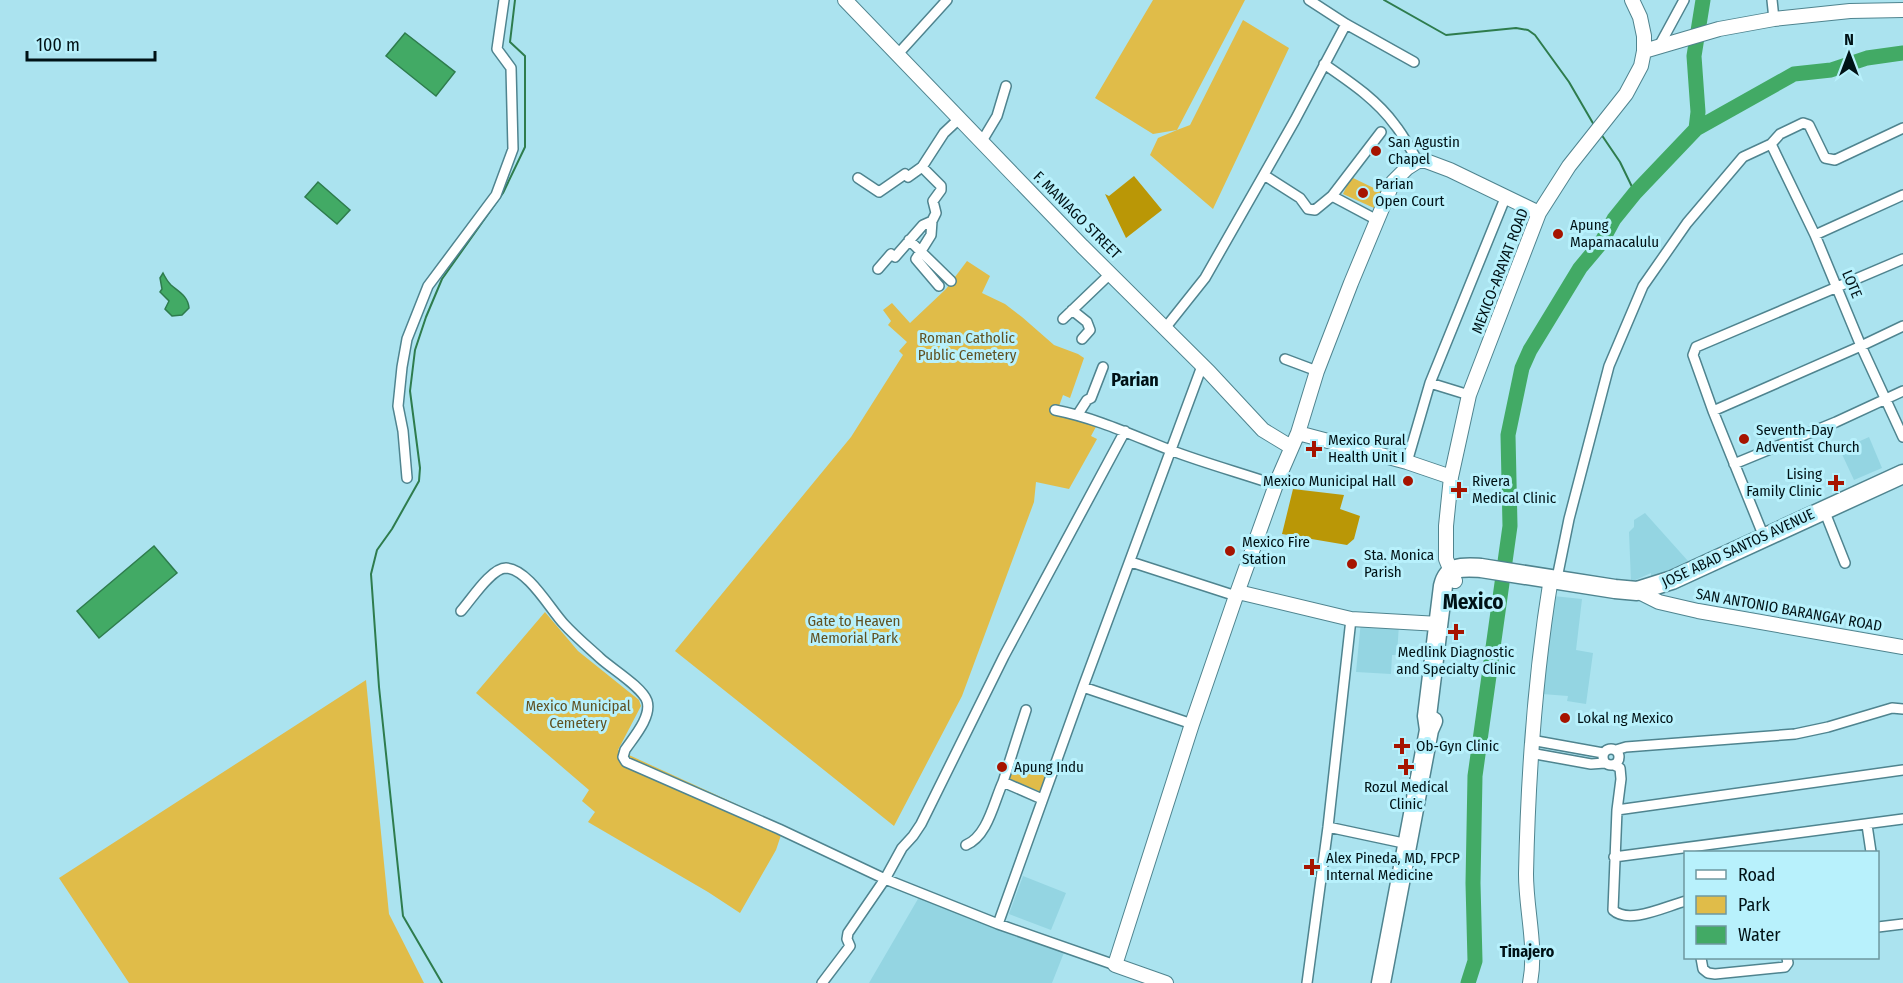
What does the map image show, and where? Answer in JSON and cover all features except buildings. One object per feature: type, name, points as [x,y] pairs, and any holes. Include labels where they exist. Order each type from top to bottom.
[{"type":"highway","name":"JOSE ABAD SANTOS AVENUE","points":[[1452,577],[1455,568],[1463,567],[1553,584],[1637,591],[1672,580],[1903,474]]},
{"type":"highway","points":[[1381,983],[1429,730],[1435,717],[1452,577],[1445,578],[1443,586],[1427,716],[1429,730]]},
{"type":"main road","name":"F. MANIAGO STREET","points":[[845,0],[1082,246],[1166,327],[1263,430],[1291,447]]},
{"type":"main road","name":"MEXICO-ARAYAT ROAD","points":[[1452,577],[1446,559],[1446,526],[1451,477],[1469,396],[1539,213],[1553,189],[1589,139],[1626,94],[1636,77],[1644,51],[1644,36],[1640,17],[1632,0]]},
{"type":"main road","points":[[1644,51],[1719,29],[1773,19],[1901,6]]},
{"type":"main road","points":[[1166,983],[1115,965],[1192,724],[1276,484],[1298,432],[1317,371],[1351,283],[1393,182],[1418,161],[1426,161],[1539,213]]},
{"type":"main road","points":[[1298,432],[1407,462],[1451,477]]},
{"type":"main road","points":[[1530,983],[1532,952],[1526,877],[1530,747],[1553,584]]},
{"type":"main road","name":"SAN ANTONIO BARANGAY ROAD","points":[[1637,591],[1659,602],[1688,609],[1903,646]]},
{"type":"main road","points":[[1237,594],[1351,619],[1439,624]]},
{"type":"street","points":[[407,478],[403,430],[398,406],[407,339],[428,286],[496,195],[513,149],[512,73],[508,62],[497,49],[504,0]]},
{"type":"street","points":[[898,54],[947,0]]},
{"type":"street","points":[[1309,0],[1346,24],[1414,62]]},
{"type":"street","points":[[1658,48],[1684,0]]},
{"type":"street","points":[[1772,0],[1773,19]]},
{"type":"street","points":[[1166,327],[1205,278],[1264,176],[1346,24]]},
{"type":"street","points":[[1324,64],[1361,89],[1383,110],[1396,125],[1418,161]]},
{"type":"street","points":[[982,141],[997,116],[1006,86]]},
{"type":"street","points":[[858,178],[879,192],[905,174],[908,177],[922,167],[944,133],[960,118]]},
{"type":"street","points":[[1553,584],[1606,377],[1643,286],[1687,223],[1743,157],[1771,144],[1780,134],[1803,123],[1809,125],[1825,158],[1835,160],[1903,128]]},
{"type":"street","points":[[1264,176],[1300,198],[1311,210],[1315,210],[1332,196],[1381,132]]},
{"type":"street","name":"LOTE","points":[[1771,144],[1815,235],[1861,346],[1903,437]]},
{"type":"street","points":[[922,167],[941,186],[941,190],[933,201],[936,213],[932,221],[931,235],[916,259],[939,286]]},
{"type":"street","points":[[1815,235],[1903,195]]},
{"type":"street","points":[[1332,196],[1377,220]]},
{"type":"street","points":[[1407,462],[1430,383],[1506,196]]},
{"type":"street","points":[[878,269],[891,254],[895,257],[923,225],[932,221]]},
{"type":"street","points":[[909,240],[951,281]]},
{"type":"street","points":[[1764,537],[1713,411],[1694,355],[1696,347],[1838,289],[1903,259]]},
{"type":"street","points":[[1063,319],[1111,273]]},
{"type":"street","points":[[1072,310],[1089,325],[1090,330],[1082,339]]},
{"type":"street","points":[[1713,411],[1903,326]]},
{"type":"street","points":[[1285,359],[1317,371]]},
{"type":"street","points":[[998,924],[1170,450],[1203,366]]},
{"type":"street","points":[[1078,414],[1087,400],[1091,398],[1102,367]]},
{"type":"street","points":[[1430,383],[1469,396]]},
{"type":"street","points":[[1734,464],[1903,391]]},
{"type":"street","points":[[1055,410],[1078,414],[1170,450],[1276,484]]},
{"type":"street","points":[[822,983],[850,946],[847,939],[848,933],[885,879],[902,848],[921,824],[1004,656],[1125,431]]},
{"type":"street","points":[[1824,509],[1845,563]]},
{"type":"street","points":[[1131,562],[1237,594]]},
{"type":"street","points":[[461,611],[494,572],[504,568],[517,570],[563,623],[643,694],[647,703],[647,711],[625,750],[623,757],[626,762],[779,829],[885,879],[998,924],[1115,965]]},
{"type":"street","points":[[1307,983],[1328,827],[1351,619]]},
{"type":"street","points":[[1083,687],[1192,724]]},
{"type":"street","points":[[1607,760],[1608,749],[1795,734],[1892,708],[1903,709]]},
{"type":"street","points":[[966,844],[974,841],[990,818],[1026,710]]},
{"type":"street","points":[[1530,747],[1591,764],[1619,758],[1616,750]]},
{"type":"street","points":[[1607,760],[1620,768],[1621,774],[1614,857],[1613,910],[1624,916],[1639,915],[1684,902]]},
{"type":"street","points":[[1617,810],[1903,770]]},
{"type":"street","points":[[1003,782],[1042,799]]},
{"type":"street","points":[[1614,857],[1903,819]]},
{"type":"street","points":[[1867,825],[1871,851]]},
{"type":"street","points":[[1328,827],[1408,844]]},
{"type":"street","points":[[1879,927],[1903,924]]},
{"type":"street","points":[[1701,959],[1703,969],[1715,974],[1785,967],[1787,959]]},
{"type":"shaded area","points":[[1134,176],[1162,210],[1126,238],[1105,194],[1109,196]]},
{"type":"shaded area","points":[[1869,437],[1882,468],[1854,480],[1840,450]]},
{"type":"shaded area","points":[[1293,489],[1344,495],[1340,509],[1360,516],[1354,539],[1347,545],[1282,534]]},
{"type":"shaded area","points":[[1645,513],[1688,561],[1651,578],[1651,573],[1631,582],[1629,532],[1634,527],[1634,520]]},
{"type":"shaded area","points":[[1553,596],[1582,599],[1576,650],[1593,653],[1586,704],[1567,701],[1568,696],[1542,694]]},
{"type":"shaded area","points":[[1361,621],[1399,624],[1397,655],[1392,655],[1391,674],[1356,672]]},
{"type":"shaded area","points":[[1023,876],[1066,893],[1051,930],[1009,914]]},
{"type":"shaded area","points":[[922,892],[1067,945],[1052,983],[869,983]]},
{"type":"green space","points":[[1153,0],[1245,0],[1177,130],[1153,134],[1095,98]]},
{"type":"green space","points":[[1243,20],[1289,48],[1213,209],[1150,155],[1158,138],[1190,125]]},
{"type":"green space","name":"Parian Open Court","points":[[1351,177],[1382,192],[1374,208],[1343,194]]},
{"type":"green space","name":"Gate to Heaven Memorial Park","points":[[967,261],[990,276],[982,293],[1005,304],[1054,345],[1084,358],[1070,398],[1063,395],[1058,409],[1098,423],[1091,436],[1097,439],[1069,489],[1036,482],[1034,502],[962,696],[894,826],[675,651],[851,437],[903,355],[899,351],[907,342],[888,325],[891,321],[883,310],[892,303],[910,323],[946,289]]},
{"type":"green space","name":"Mexico Municipal Cemetery","points":[[545,612],[578,651],[639,700],[641,706],[618,750],[784,826],[776,850],[740,913],[588,822],[595,812],[582,801],[589,790],[476,693]]},
{"type":"green space","points":[[366,680],[389,914],[424,983],[129,983],[59,878]]},
{"type":"green space","points":[[1012,758],[1051,773],[1044,793],[1005,778]]},
{"type":"water","points":[[405,33],[455,72],[436,96],[386,56]]},
{"type":"water","points":[[318,182],[350,210],[337,224],[305,197]]},
{"type":"water","points":[[163,273],[170,284],[187,300],[189,308],[182,315],[172,316],[165,309],[169,301],[160,292],[162,289],[160,278]]},
{"type":"water","points":[[154,546],[177,573],[99,638],[77,611]]},
{"type":"waterway","points":[[442,983],[403,916],[379,687],[371,574],[377,550],[392,529],[419,481],[420,468],[410,391],[415,350],[426,317],[442,279],[503,193],[525,147],[525,56],[510,42],[515,0]]},
{"type":"waterway","points":[[1384,0],[1446,35],[1516,28],[1528,30],[1535,35],[1569,82],[1594,125]]},
{"type":"waterway","points":[[1696,129],[1698,112],[1694,56],[1703,0]]},
{"type":"waterway","points":[[1468,983],[1475,961],[1473,883],[1475,776],[1510,526],[1508,435],[1522,368],[1530,350],[1580,268],[1601,243],[1614,219],[1635,193],[1696,129],[1794,74],[1831,70],[1867,58],[1903,53]]},
{"type":"waterway","points":[[1601,134],[1620,162],[1635,193]]},
{"type":"place","name":"San Agustin Chapel","points":[[1376,151]]},
{"type":"place","name":"Parian Open Court","points":[[1363,193]]},
{"type":"place","name":"Apung Mapamacalulu","points":[[1558,234]]},
{"type":"place","name":"Seventh-Day Adventist Church","points":[[1744,439]]},
{"type":"place","name":"Mexico Rural Health Unit I","points":[[1314,449]]},
{"type":"place","name":"Mexico Municipal Hall","points":[[1408,481]]},
{"type":"place","name":"Lising Family Clinic","points":[[1836,483]]},
{"type":"place","name":"Rivera Medical Clinic","points":[[1459,490]]},
{"type":"place","name":"Mexico Fire Station","points":[[1230,551]]},
{"type":"place","name":"Sta. Monica Parish","points":[[1352,564]]},
{"type":"place","name":"Medlink Diagnostic and Specialty Clinic","points":[[1456,632]]},
{"type":"place","name":"Lokal ng Mexico","points":[[1565,718]]},
{"type":"place","name":"Ob-Gyn Clinic","points":[[1402,746]]},
{"type":"place","name":"Apung Indu","points":[[1002,767]]},
{"type":"place","name":"Rozul Medical Clinic","points":[[1406,767]]},
{"type":"place","name":"Alex Pineda, MD, FPCP Internal Medicine","points":[[1312,867]]},
{"type":"district","name":"Parian","points":[[1135,380]]},
{"type":"district","name":"Mexico","points":[[1473,602]]},
{"type":"district","name":"Tinajero","points":[[1527,951]]},
{"type":"park label","name":"Roman Catholic Public Cemetery","points":[[967,346]]}]
